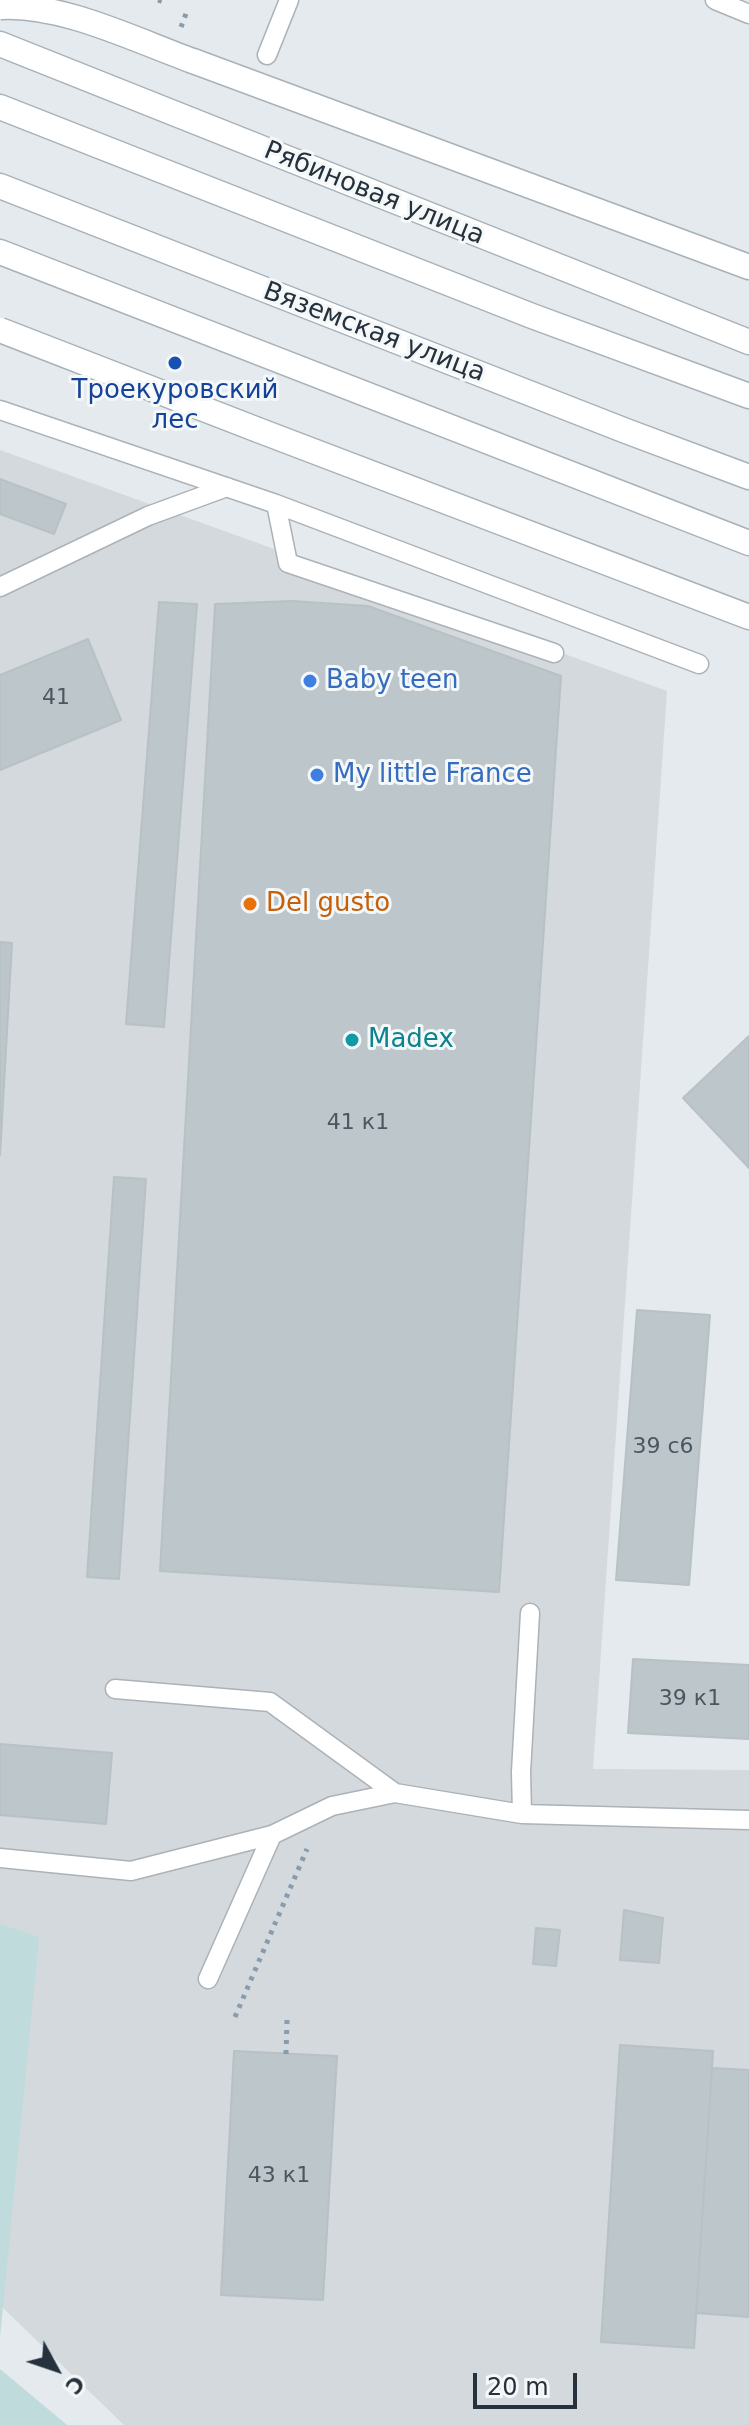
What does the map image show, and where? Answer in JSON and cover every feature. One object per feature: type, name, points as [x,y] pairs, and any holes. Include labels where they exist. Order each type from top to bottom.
[{"type":"main road","points":[[0,7],[44,9],[70,16],[749,267]]},
{"type":"main road","name":"Рябиновая улица","points":[[0,44],[749,342]]},
{"type":"main road","points":[[0,107],[532,316],[749,396]]},
{"type":"main road","name":"Вяземская улица","points":[[0,186],[749,477]]},
{"type":"main road","points":[[6,257],[749,543]]},
{"type":"main road","points":[[0,330],[749,617]]},
{"type":"lane","points":[[267,55],[289,0]]},
{"type":"lane","points":[[715,0],[749,14]]},
{"type":"lane","points":[[0,410],[276,504],[699,664]]},
{"type":"lane","points":[[0,587],[148,516],[227,487]]},
{"type":"lane","points":[[276,504],[288,563],[554,653]]},
{"type":"lane","points":[[522,1814],[521,1772],[530,1613]]},
{"type":"lane","points":[[115,1689],[270,1702],[395,1793]]},
{"type":"lane","points":[[0,1858],[131,1871],[272,1835],[332,1806],[395,1793],[522,1814],[749,1820]]},
{"type":"lane","points":[[208,1979],[272,1835]]},
{"type":"path","points":[[158,0],[167,3]]},
{"type":"path","points":[[179,32],[187,11]]},
{"type":"path","points":[[235,2017],[311,1840],[332,1806]]},
{"type":"path","points":[[286,2054],[287,2020]]},
{"type":"shaded area","points":[[0,450],[667,691],[593,1769],[749,1770],[749,2425],[124,2425],[0,2305]]},
{"type":"shaded area","points":[[0,1924],[39,1937],[0,2337]]},
{"type":"shaded area","points":[[0,2369],[67,2425],[0,2425]]},
{"type":"building","points":[[0,479],[66,504],[54,534],[0,514]]},
{"type":"building","points":[[292,601],[368,606],[561,676],[499,1592],[160,1571],[215,604]]},
{"type":"building","points":[[159,602],[197,604],[164,1027],[126,1024]]},
{"type":"building","points":[[88,639],[121,720],[0,770],[0,675]]},
{"type":"building","points":[[0,942],[12,943],[0,1155]]},
{"type":"building","points":[[749,1036],[749,1168],[683,1098]]},
{"type":"building","points":[[114,1177],[146,1179],[119,1579],[87,1577]]},
{"type":"building","points":[[637,1310],[710,1315],[689,1585],[616,1580]]},
{"type":"building","points":[[633,1659],[749,1665],[749,1739],[628,1733]]},
{"type":"building","points":[[0,1744],[112,1753],[106,1824],[0,1815]]},
{"type":"building","points":[[624,1910],[663,1918],[659,1963],[620,1960]]},
{"type":"building","points":[[536,1928],[560,1930],[556,1966],[533,1964]]},
{"type":"building","points":[[620,2045],[713,2051],[694,2348],[601,2342]]},
{"type":"building","points":[[234,2051],[337,2056],[323,2300],[221,2295]]},
{"type":"building","points":[[712,2068],[749,2070],[749,2317],[696,2313]]},
{"type":"place","name":"Троекуровский лес","points":[[175,363]]},
{"type":"place","name":"Baby teen","points":[[310,681]]},
{"type":"place","name":"My little France","points":[[317,775]]},
{"type":"place","name":"Del gusto","points":[[250,904]]},
{"type":"place","name":"Madex","points":[[352,1040]]}]
